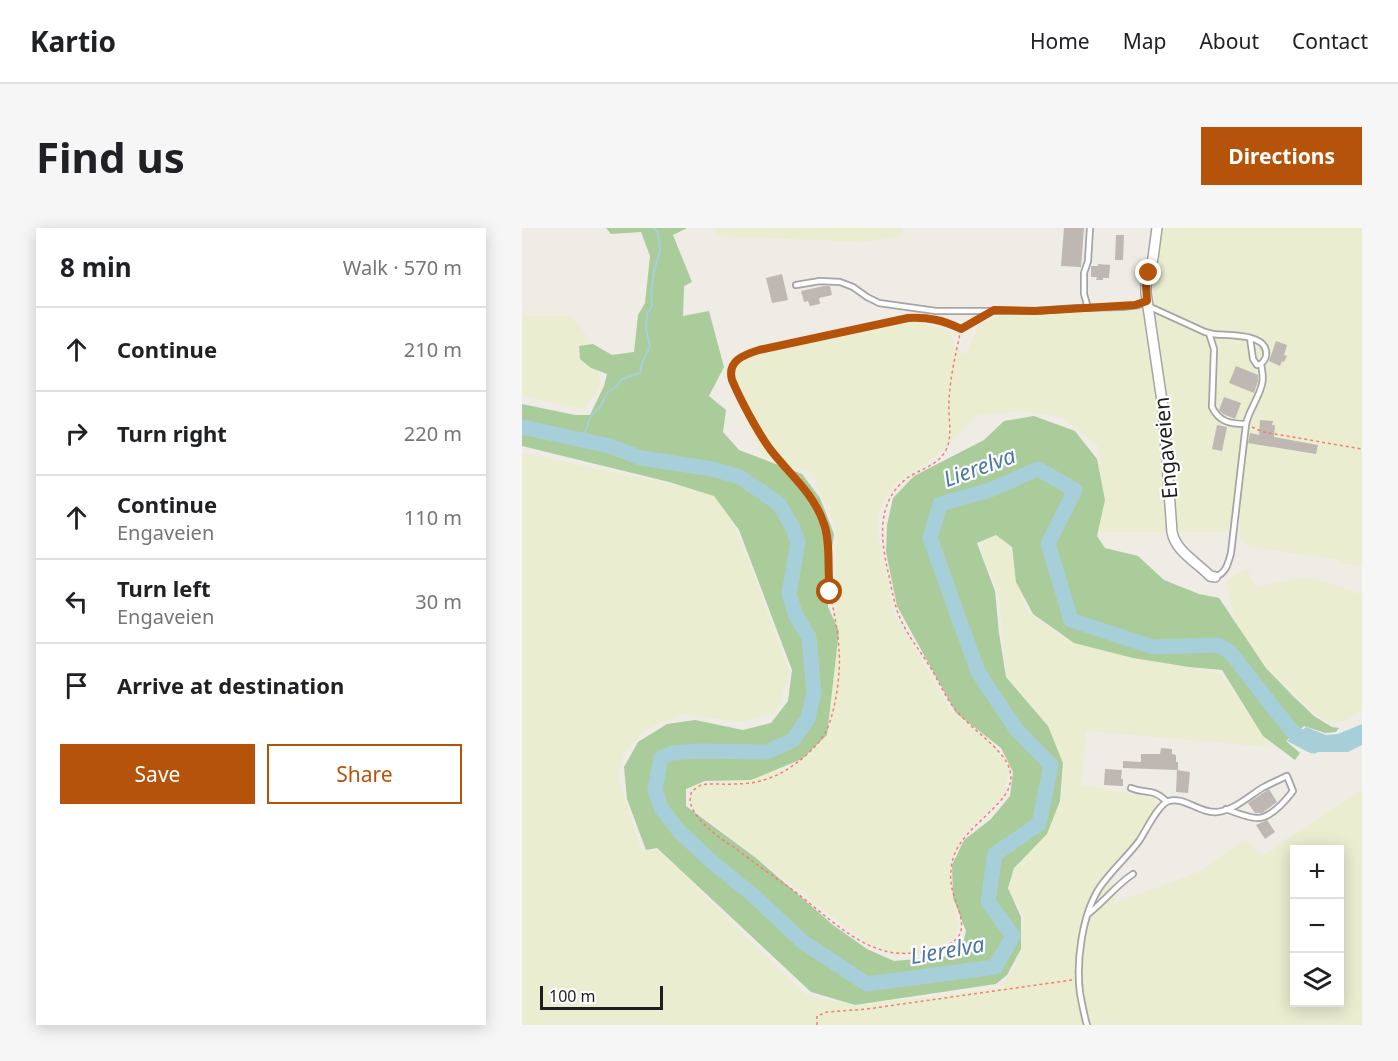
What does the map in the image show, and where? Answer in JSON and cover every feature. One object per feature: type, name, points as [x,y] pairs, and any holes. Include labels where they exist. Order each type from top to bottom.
[{"type":"street","name":"Engaveien","points":[[1157,228],[1146,285],[1163,408],[1173,536],[1180,549],[1210,576],[1215,577]]},
{"type":"lane","points":[[1088,308],[1084,294],[1084,273],[1088,261],[1090,228]]},
{"type":"lane","points":[[796,285],[832,281],[849,285],[870,299],[888,305],[936,311],[1035,311],[1147,304],[1181,322],[1209,333],[1251,338],[1261,343],[1266,357],[1261,364],[1262,384],[1248,414],[1246,424],[1231,553],[1226,569],[1215,577]]},
{"type":"lane","points":[[1209,333],[1214,349],[1212,407],[1222,420],[1230,424],[1246,424]]},
{"type":"lane","points":[[1251,338],[1253,360],[1257,365],[1261,364]]},
{"type":"lane","points":[[1087,1025],[1079,980],[1082,943],[1090,907],[1108,876],[1138,842],[1166,801],[1181,801],[1205,811],[1216,812],[1232,807],[1287,776],[1293,791],[1267,815],[1259,818],[1226,809]]},
{"type":"lane","points":[[1131,788],[1157,793],[1166,801]]},
{"type":"lane","points":[[1088,914],[1121,882],[1133,874]]},
{"type":"path","points":[[961,329],[939,320],[908,318],[759,350],[740,357],[733,363],[730,376],[764,440],[810,496],[825,525],[828,544],[828,578],[837,624],[840,673],[830,722],[825,733],[811,751],[794,766],[770,778],[746,783],[700,785],[692,791],[690,802],[696,815],[715,834],[850,934],[873,947],[893,953],[933,950],[946,946],[956,939],[962,928],[962,922],[952,890],[951,870],[956,850],[973,827],[1009,790],[1011,777],[1008,765],[1000,754],[953,708],[905,628],[895,606],[882,542],[884,515],[893,493],[906,479],[938,461],[948,445],[950,388],[961,329],[994,310]]},
{"type":"path","points":[[1246,424],[1263,432],[1362,449]]},
{"type":"path","points":[[817,1025],[817,1017],[827,1012],[867,1009],[1079,980]]},
{"type":"green space","points":[[606,228],[687,228],[673,235],[692,282],[684,286],[683,316],[709,311],[724,367],[709,396],[726,410],[723,432],[739,450],[802,474],[820,498],[834,534],[828,576],[828,607],[839,631],[827,735],[802,759],[751,780],[705,781],[686,789],[686,806],[756,858],[833,925],[867,949],[894,961],[950,956],[962,948],[966,931],[953,898],[952,865],[964,840],[991,819],[1010,796],[1013,772],[1001,748],[956,713],[897,606],[886,552],[887,525],[893,498],[914,476],[984,440],[1004,421],[1034,416],[1075,431],[1097,459],[1105,500],[1097,536],[1105,548],[1138,556],[1164,580],[1199,594],[1219,598],[1266,668],[1314,716],[1332,727],[1339,728],[1336,732],[1325,733],[1304,726],[1286,741],[1300,753],[1295,760],[1263,736],[1222,670],[1133,658],[1074,643],[1033,614],[1016,582],[1012,547],[996,535],[977,543],[995,591],[1006,677],[1048,726],[1063,763],[1060,801],[1047,834],[1014,868],[1008,888],[1021,917],[1021,949],[1007,975],[996,984],[855,1005],[811,992],[657,848],[646,850],[627,799],[624,767],[638,742],[667,724],[695,720],[743,730],[771,723],[788,701],[792,670],[739,530],[714,496],[669,482],[522,446],[522,404],[575,415],[590,415],[604,386],[607,374],[591,368],[580,359],[579,346],[593,344],[612,355],[634,352],[638,315],[645,303],[650,256],[641,232],[611,234]]},
{"type":"green space","points":[[714,228],[902,228],[903,236],[864,242],[718,236]]},
{"type":"green space","points":[[1163,228],[1362,228],[1362,565],[1344,564],[1335,559],[1250,547],[1240,540],[1240,516],[1231,516],[1229,532],[1100,532],[1099,447],[1062,417],[1021,411],[978,415],[934,458],[897,482],[886,496],[878,516],[879,539],[895,615],[953,714],[993,743],[1009,768],[1004,796],[965,834],[951,858],[949,883],[959,929],[953,939],[929,949],[896,956],[863,940],[690,806],[691,786],[790,768],[827,732],[835,611],[836,529],[811,472],[763,457],[725,372],[738,353],[918,321],[950,332],[955,348],[966,355],[978,327],[998,315],[1136,311],[1152,296],[1151,286]]},
{"type":"green space","points":[[522,306],[525,316],[572,316],[586,335],[601,384],[585,409],[522,396]]},
{"type":"green space","points":[[522,453],[718,494],[745,551],[789,672],[777,713],[740,722],[682,714],[645,730],[623,754],[618,778],[642,852],[657,849],[805,994],[855,1006],[999,988],[1014,969],[1025,918],[1009,889],[1013,867],[1045,831],[1060,805],[1065,765],[1045,722],[1006,675],[999,594],[981,550],[984,540],[990,534],[1002,537],[1009,546],[1026,610],[1063,638],[1126,656],[1221,674],[1271,747],[1086,731],[1081,785],[1155,798],[1156,808],[1135,842],[1110,869],[1115,903],[1201,871],[1245,839],[1262,856],[1362,789],[1362,1025],[522,1025]]},
{"type":"green space","points":[[1247,569],[1255,587],[1299,578],[1320,580],[1362,595],[1362,710],[1345,721],[1329,723],[1315,714],[1269,669],[1237,630],[1226,580]]},
{"type":"water","points":[[1362,724],[1362,745],[1348,752],[1308,752],[1287,741],[1306,727],[1326,735],[1338,734]]},
{"type":"building","points":[[1064,228],[1084,228],[1081,267],[1061,266]]},
{"type":"building","points":[[1116,235],[1124,235],[1123,260],[1115,260]]},
{"type":"building","points":[[1098,264],[1110,265],[1109,278],[1096,280],[1097,277],[1091,277],[1091,266],[1098,266]]},
{"type":"building","points":[[782,274],[788,300],[772,303],[766,278]]},
{"type":"building","points":[[830,286],[832,295],[819,298],[820,304],[810,306],[808,301],[804,302],[801,291]]},
{"type":"building","points":[[1276,341],[1287,345],[1284,355],[1287,356],[1280,366],[1269,361]]},
{"type":"building","points":[[1236,366],[1258,375],[1254,393],[1229,383]]},
{"type":"building","points":[[1224,397],[1241,403],[1235,419],[1219,410]]},
{"type":"building","points":[[1260,420],[1273,421],[1274,437],[1318,445],[1316,454],[1248,443],[1250,433],[1259,435]]},
{"type":"building","points":[[1217,425],[1227,427],[1222,451],[1212,449]]},
{"type":"building","points":[[1161,748],[1172,749],[1172,754],[1176,755],[1176,762],[1178,762],[1178,770],[1123,768],[1123,761],[1141,762],[1141,754],[1160,754]]},
{"type":"building","points":[[1105,769],[1122,770],[1123,786],[1104,785]]},
{"type":"building","points":[[1177,770],[1190,772],[1188,793],[1176,792]]},
{"type":"building","points":[[1269,789],[1277,802],[1262,813],[1255,813],[1248,803]]},
{"type":"building","points":[[1267,820],[1275,832],[1265,839],[1256,825]]},
{"type":"waterway","points":[[582,440],[591,416],[600,407],[607,393],[622,379],[640,373],[650,347],[646,328],[647,314],[652,306],[654,271],[660,251],[658,232],[654,228]]},
{"type":"waterway","name":"Lierelva","points":[[522,427],[610,446],[641,458],[713,469],[740,477],[779,504],[798,542],[789,594],[796,616],[809,637],[814,693],[808,718],[793,740],[767,752],[698,751],[672,753],[661,758],[655,790],[661,808],[679,831],[712,862],[753,895],[803,942],[867,984],[995,967],[1013,936],[988,902],[995,854],[1039,824],[1051,765],[1016,729],[978,672],[930,538],[940,504],[990,490],[1038,469],[1075,490],[1048,544],[1071,620],[1153,647],[1218,645],[1230,652],[1291,730],[1313,746]]},
{"type":"route","points":[[830,592],[827,534],[819,510],[764,440],[730,376],[733,363],[740,357],[759,350],[908,318],[939,320],[961,329],[994,310],[1035,311],[1135,305],[1147,301],[1146,285],[1149,273]]}]
